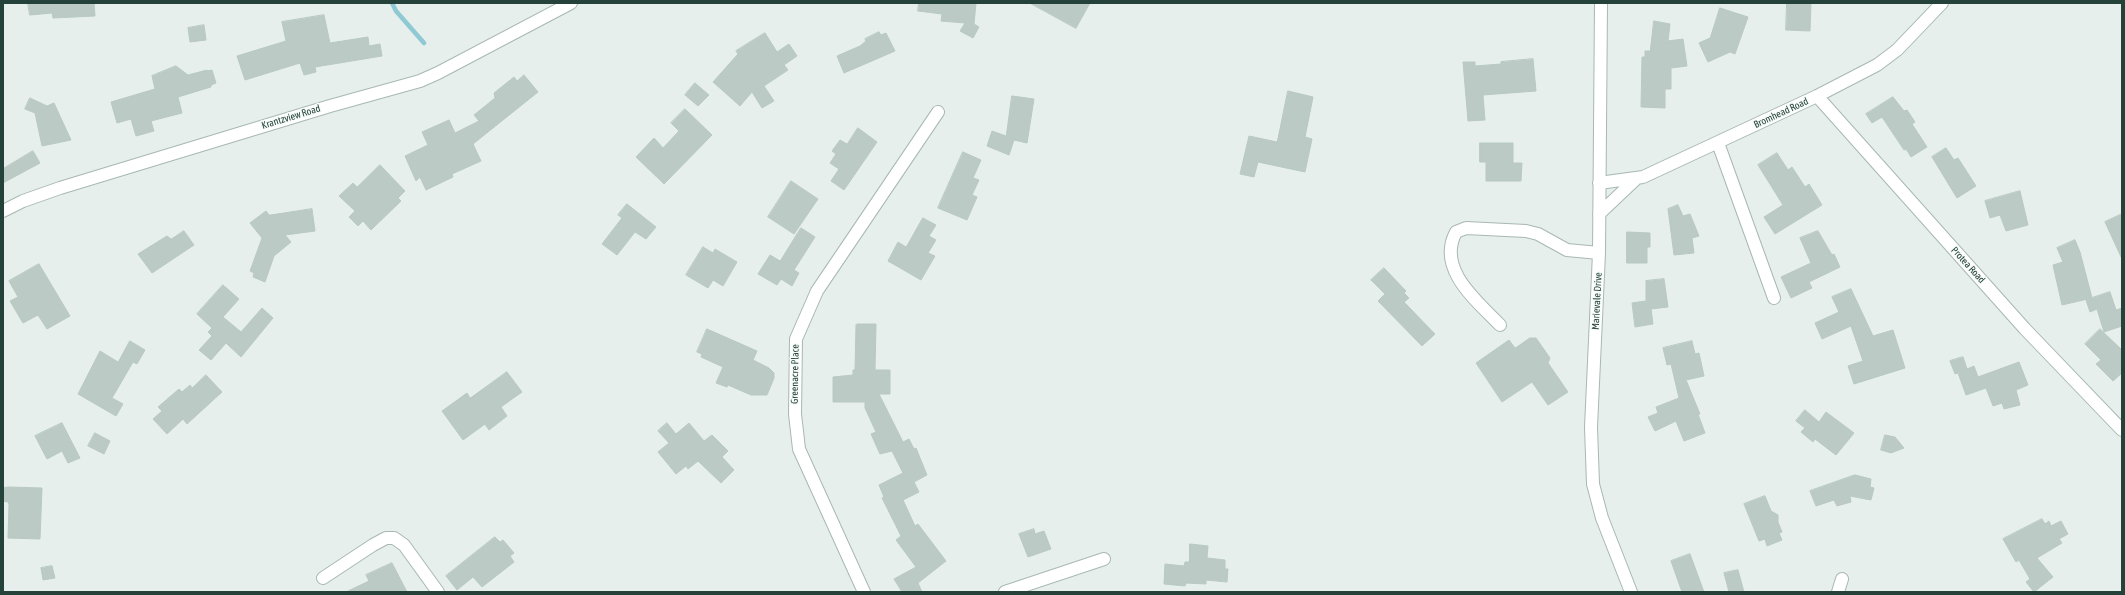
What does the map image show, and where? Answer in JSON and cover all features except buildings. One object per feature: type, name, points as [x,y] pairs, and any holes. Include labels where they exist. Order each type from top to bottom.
[{"type":"street","name":"Krantzview Road","points":[[3,211],[23,201],[60,188],[330,106],[420,81],[571,3]]},
{"type":"street","name":"Marievale Drive","points":[[1601,3],[1599,253],[1591,427],[1593,484],[1602,518],[1630,592]]},
{"type":"street","name":"Bromhead Road","points":[[1599,184],[1636,179],[1657,171],[1817,96],[1877,65],[1897,50],[1942,3]]},
{"type":"street","name":"Protea Road","points":[[1817,96],[2025,329],[2122,430]]},
{"type":"street","name":"Greenacre Place","points":[[864,592],[799,449],[795,414],[796,339],[817,291],[938,112]]},
{"type":"street","points":[[1718,143],[1774,298]]},
{"type":"street","points":[[1599,214],[1636,179]]},
{"type":"street","points":[[1500,325],[1461,284],[1455,272],[1450,252],[1451,242],[1456,232],[1466,228],[1526,231],[1538,234],[1567,250],[1599,253]]},
{"type":"street","points":[[323,578],[386,538],[394,538],[404,545],[438,592]]},
{"type":"street","points":[[1005,592],[1104,560]]},
{"type":"street","points":[[1838,592],[1842,579]]},
{"type":"waterway","points":[[392,3],[396,11],[424,43]]}]
